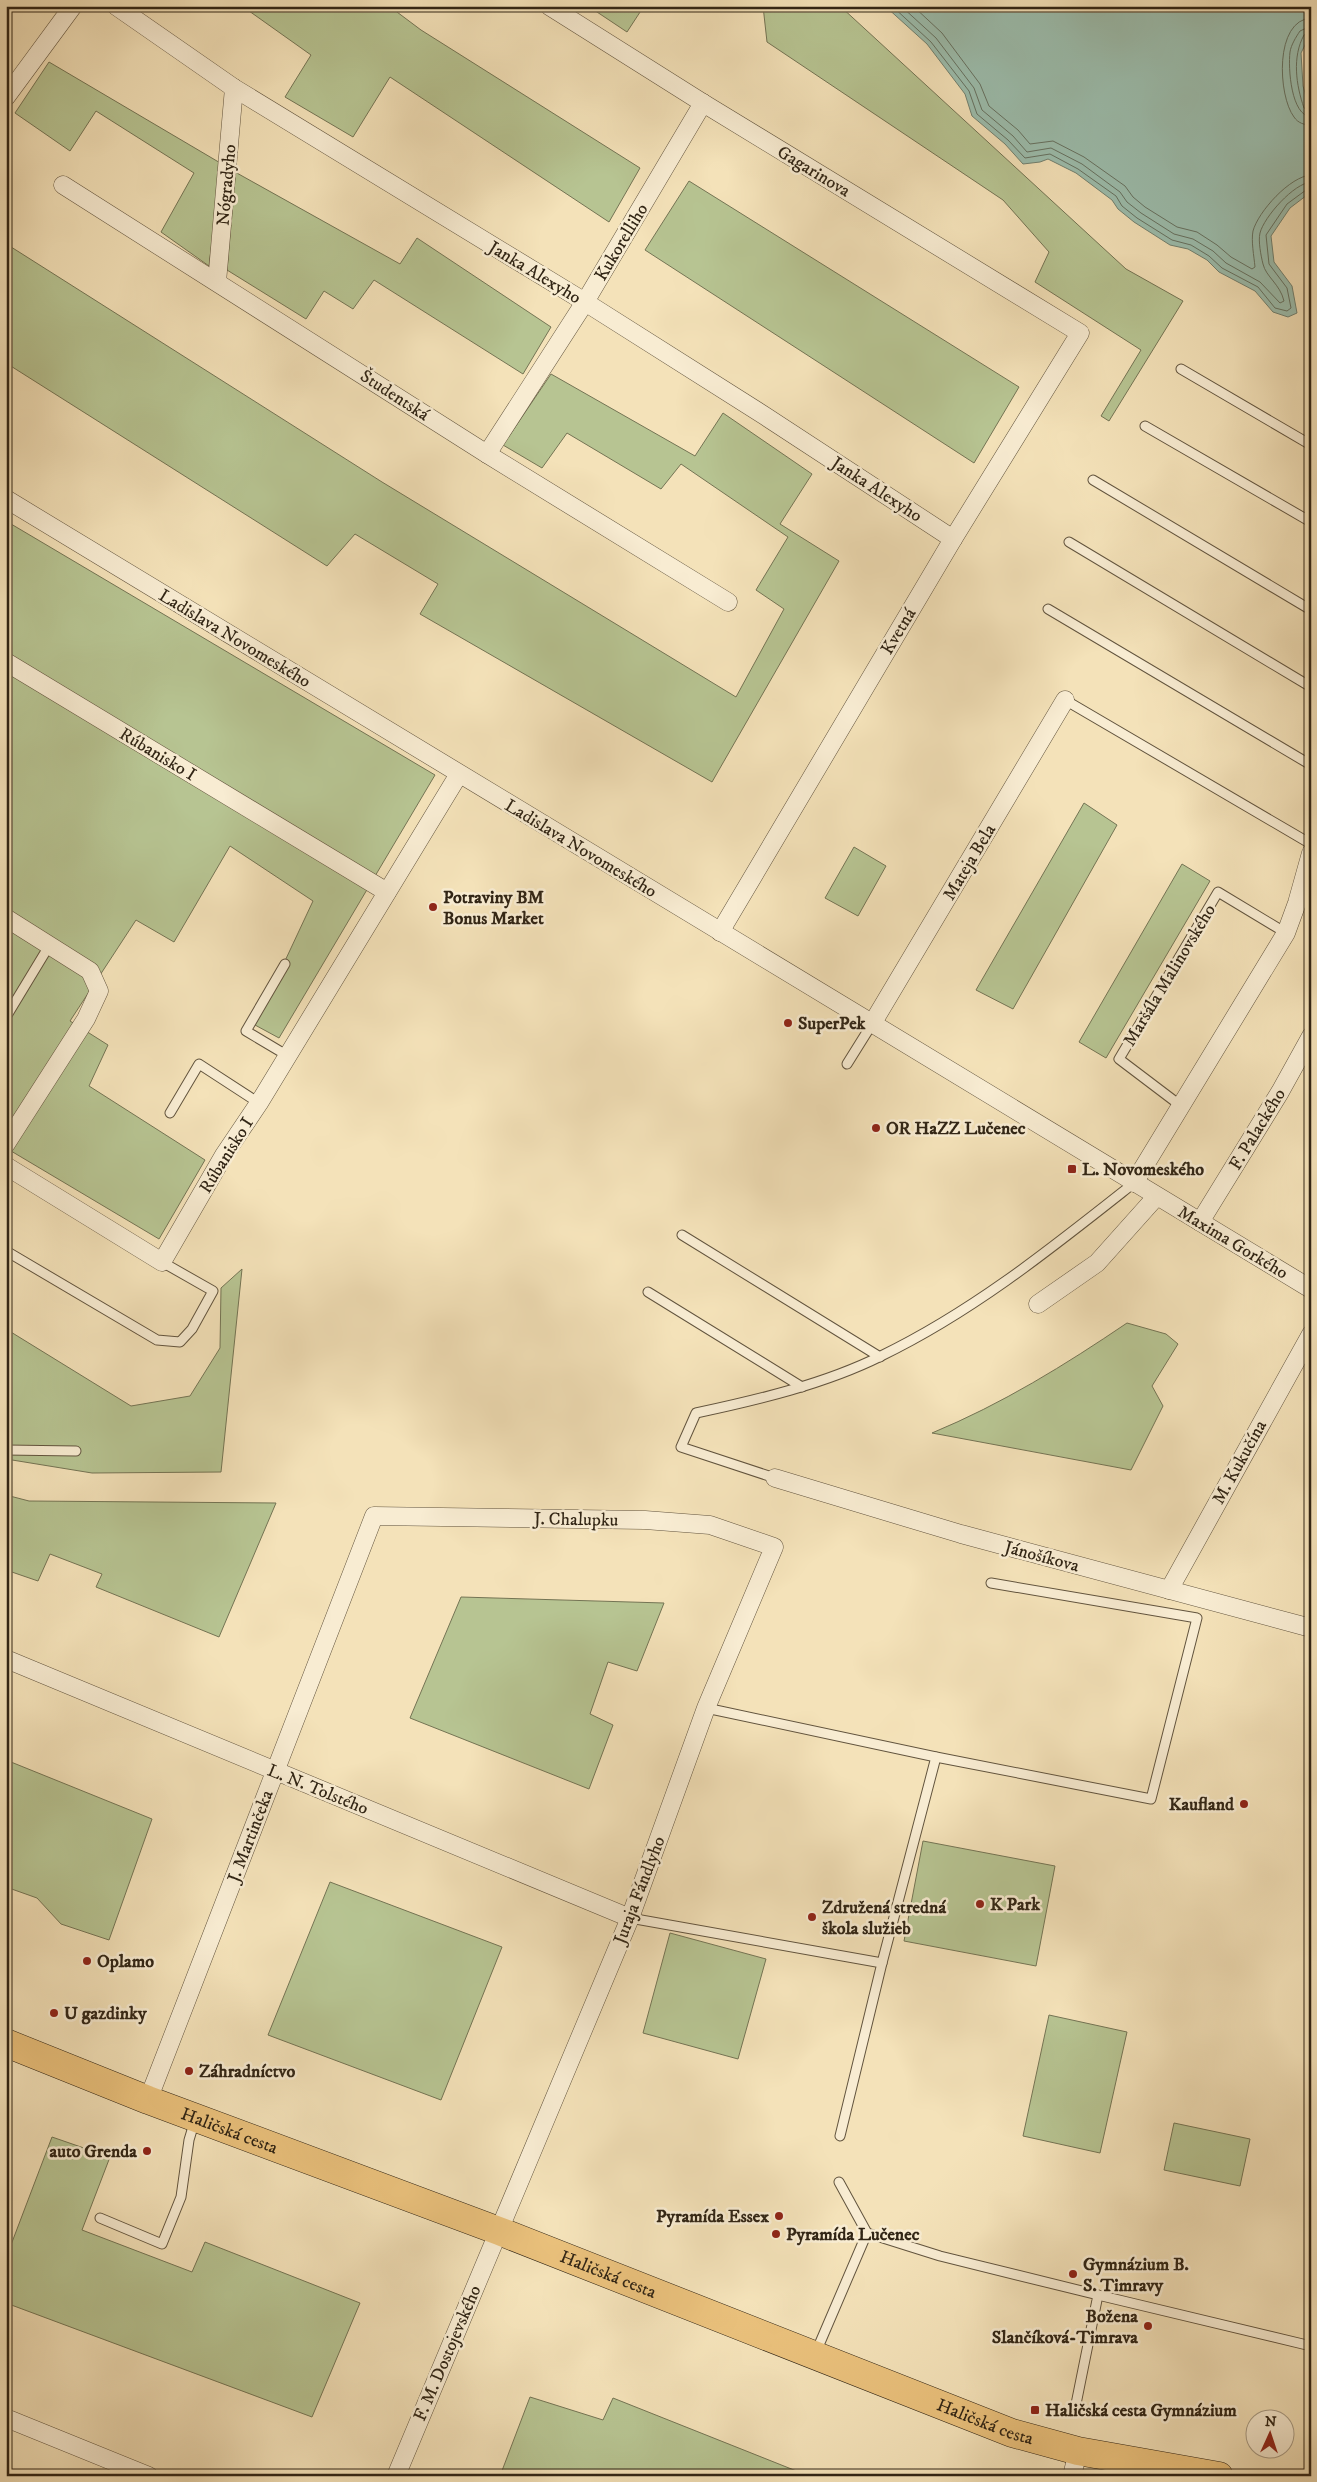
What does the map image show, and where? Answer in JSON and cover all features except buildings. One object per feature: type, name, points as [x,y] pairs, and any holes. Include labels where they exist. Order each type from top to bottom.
[{"type":"main road","name":"Haličská cesta","points":[[6,2043],[148,2100],[499,2231],[656,2295],[815,2355],[1012,2433],[1075,2464],[1219,2476]]},
{"type":"street","points":[[6,97],[73,6]]},
{"type":"street","name":"Janka Alexyho","points":[[116,6],[234,88],[585,302],[765,416],[953,539]]},
{"type":"street","name":"Gagarinova","points":[[549,6],[703,103],[1080,333]]},
{"type":"street","name":"Nógradyho","points":[[217,282],[234,88]]},
{"type":"street","name":"Kukorelliho","points":[[487,454],[585,302],[703,103]]},
{"type":"street","name":"Študentská","points":[[64,185],[487,454],[728,602]]},
{"type":"street","name":"Kvetná","points":[[720,932],[953,539],[1080,333]]},
{"type":"street","name":"Ladislava Novomeského","points":[[6,499],[1156,1196]]},
{"type":"street","name":"Rúbanisko I","points":[[6,662],[387,892]]},
{"type":"street","name":"Mateja Bela","points":[[872,1024],[1065,700]]},
{"type":"street","name":"Rúbanisko I","points":[[162,1262],[224,1156],[288,1056],[459,774]]},
{"type":"street","points":[[1134,1184],[1286,932],[1298,903],[1311,853]]},
{"type":"street","points":[[6,918],[90,971],[99,991],[86,1019],[6,1144]]},
{"type":"street","name":"F. Palackého","points":[[1200,1222],[1280,1092],[1311,1036]]},
{"type":"street","points":[[6,1166],[162,1262]]},
{"type":"street","points":[[1038,1304],[1097,1262],[1156,1196]]},
{"type":"street","name":"Maxima Gorkého","points":[[1156,1196],[1311,1289]]},
{"type":"street","name":"M. Kukučína","points":[[1169,1590],[1311,1334]]},
{"type":"street","name":"Jánošíkova","points":[[775,1478],[961,1534],[1311,1628]]},
{"type":"street","name":"J. Chalupku","points":[[374,1516],[645,1520],[701,1524],[710,1525],[774,1547]]},
{"type":"street","name":"J. Martinčeka","points":[[148,2100],[374,1516]]},
{"type":"street","name":"Juraja Fándlyho","points":[[499,2231],[630,1918],[706,1708],[774,1547]]},
{"type":"street","name":"L. N. Tolstého","points":[[6,1659],[630,1918]]},
{"type":"street","name":"F. M. Dostojevského","points":[[396,2476],[499,2231]]},
{"type":"street","points":[[6,2418],[148,2476]]},
{"type":"lane","points":[[1181,369],[1311,445]]},
{"type":"lane","points":[[1145,426],[1311,522]]},
{"type":"lane","points":[[1093,480],[1311,610]]},
{"type":"lane","points":[[1069,542],[1311,687]]},
{"type":"lane","points":[[1048,609],[1311,765]]},
{"type":"lane","points":[[1065,700],[1311,844]]},
{"type":"lane","name":"Maršála Malinovského","points":[[1181,1106],[1119,1059],[1218,892],[1286,932]]},
{"type":"lane","points":[[6,1017],[49,946]]},
{"type":"lane","points":[[285,964],[246,1031],[288,1056]]},
{"type":"lane","points":[[847,1064],[872,1024]]},
{"type":"lane","points":[[170,1113],[199,1064],[259,1103]]},
{"type":"lane","points":[[775,1478],[680,1447],[696,1413],[761,1399],[880,1357],[978,1302],[1134,1184]]},
{"type":"lane","points":[[682,1235],[880,1357]]},
{"type":"lane","points":[[6,1251],[157,1340],[180,1342],[192,1329],[213,1291],[162,1262]]},
{"type":"lane","points":[[648,1292],[802,1386]]},
{"type":"lane","points":[[6,1450],[76,1451]]},
{"type":"lane","points":[[706,1708],[936,1757],[1151,1799],[1197,1618],[991,1583]]},
{"type":"lane","points":[[840,2136],[882,1963],[936,1757]]},
{"type":"lane","points":[[630,1918],[882,1963]]},
{"type":"lane","points":[[100,2218],[162,2244],[181,2197],[189,2140],[196,2118]]},
{"type":"lane","points":[[839,2182],[867,2233],[940,2256],[1311,2346]]},
{"type":"lane","points":[[815,2355],[867,2233]]},
{"type":"lane","points":[[1075,2409],[1098,2295]]},
{"type":"green space","points":[[242,6],[389,6],[421,30],[640,168],[609,222],[390,77],[353,137],[285,97],[311,55]]},
{"type":"green space","points":[[588,6],[644,6],[627,32]]},
{"type":"green space","points":[[763,6],[840,6],[1126,269],[1183,301],[1109,421],[1101,416],[1141,350],[1035,282],[1049,252],[1003,200],[767,42]]},
{"type":"green space","points":[[49,62],[222,164],[209,266],[161,232],[194,173],[96,111],[70,151],[15,113]]},
{"type":"green space","points":[[235,172],[400,264],[417,238],[551,327],[523,374],[374,280],[353,309],[324,291],[306,319],[227,270]]},
{"type":"green space","points":[[689,181],[1019,387],[974,463],[645,250]]},
{"type":"green space","points":[[8,245],[382,482],[736,697],[784,609],[756,590],[788,537],[681,464],[661,489],[567,433],[542,468],[503,445],[551,374],[695,456],[723,413],[812,474],[780,524],[839,561],[712,782],[420,614],[438,584],[355,534],[327,566],[6,363],[6,249]]},
{"type":"green space","points":[[6,521],[435,775],[279,1038],[255,1025],[313,901],[230,846],[174,942],[136,920],[70,1021],[108,1045],[89,1086],[205,1160],[159,1239],[6,1148]]},
{"type":"green space","points":[[1084,803],[1117,825],[1013,1009],[976,990]]},
{"type":"green space","points":[[854,847],[886,866],[858,916],[825,898]]},
{"type":"green space","points":[[1182,864],[1210,881],[1106,1058],[1079,1042]]},
{"type":"green space","points":[[242,1269],[221,1472],[92,1473],[6,1459],[6,1329],[131,1406],[190,1396],[220,1348],[221,1288]]},
{"type":"green space","points":[[1127,1323],[1166,1334],[1178,1344],[1152,1386],[1163,1406],[1131,1470],[932,1433],[1008,1397],[1080,1354]]},
{"type":"green space","points":[[6,1495],[29,1501],[276,1503],[219,1637],[96,1587],[102,1574],[50,1554],[38,1581],[6,1570]]},
{"type":"green space","points":[[461,1597],[664,1603],[637,1671],[608,1662],[590,1714],[613,1725],[589,1789],[410,1718]]},
{"type":"green space","points":[[6,1760],[152,1819],[109,1940],[61,1924],[37,1898],[6,1887]]},
{"type":"green space","name":"K Park","points":[[923,1841],[1055,1866],[1036,1966],[904,1941]]},
{"type":"green space","points":[[330,1882],[502,1947],[441,2100],[268,2035]]},
{"type":"green space","points":[[670,1933],[766,1959],[738,2059],[643,2033]]},
{"type":"green space","points":[[1049,2015],[1127,2032],[1100,2153],[1023,2136]]},
{"type":"green space","points":[[1174,2123],[1250,2139],[1240,2186],[1164,2170]]},
{"type":"green space","points":[[52,2137],[110,2157],[82,2230],[192,2272],[205,2242],[360,2303],[312,2417],[6,2303],[6,2258]]},
{"type":"green space","points":[[530,2397],[603,2420],[613,2398],[809,2476],[500,2476]]},
{"type":"water","points":[[885,6],[1311,6],[1311,33],[1301,53],[1303,86],[1311,114],[1311,192],[1290,208],[1271,236],[1274,262],[1292,286],[1297,313],[1288,317],[1273,312],[1255,291],[1219,272],[1207,260],[1188,249],[1170,245],[1134,222],[1118,209],[1112,200],[1076,173],[1048,159],[1023,164],[1005,144],[972,116],[965,94],[927,44]]},
{"type":"place","name":"Potraviny BM Bonus Market","points":[[433,907]]},
{"type":"place","name":"SuperPek","points":[[788,1023]]},
{"type":"place","name":"OR HaZZ Lučenec","points":[[876,1128]]},
{"type":"place","name":"L. Novomeského","points":[[1072,1169]]},
{"type":"place","name":"Kaufland","points":[[1244,1804]]},
{"type":"place","name":"K Park","points":[[980,1904]]},
{"type":"place","name":"Združená stredná škola služieb","points":[[812,1917]]},
{"type":"place","name":"Oplamo","points":[[87,1961]]},
{"type":"place","name":"U gazdinky","points":[[54,2013]]},
{"type":"place","name":"Záhradníctvo","points":[[189,2071]]},
{"type":"place","name":"auto Grenda","points":[[147,2151]]},
{"type":"place","name":"Pyramída Essex","points":[[779,2216]]},
{"type":"place","name":"Pyramída Lučenec","points":[[776,2234]]},
{"type":"place","name":"Gymnázium B. S. Timravy","points":[[1073,2274]]},
{"type":"place","name":"Božena Slančíková-Timrava","points":[[1148,2326]]},
{"type":"place","name":"Haličská cesta Gymnázium","points":[[1035,2410]]}]
